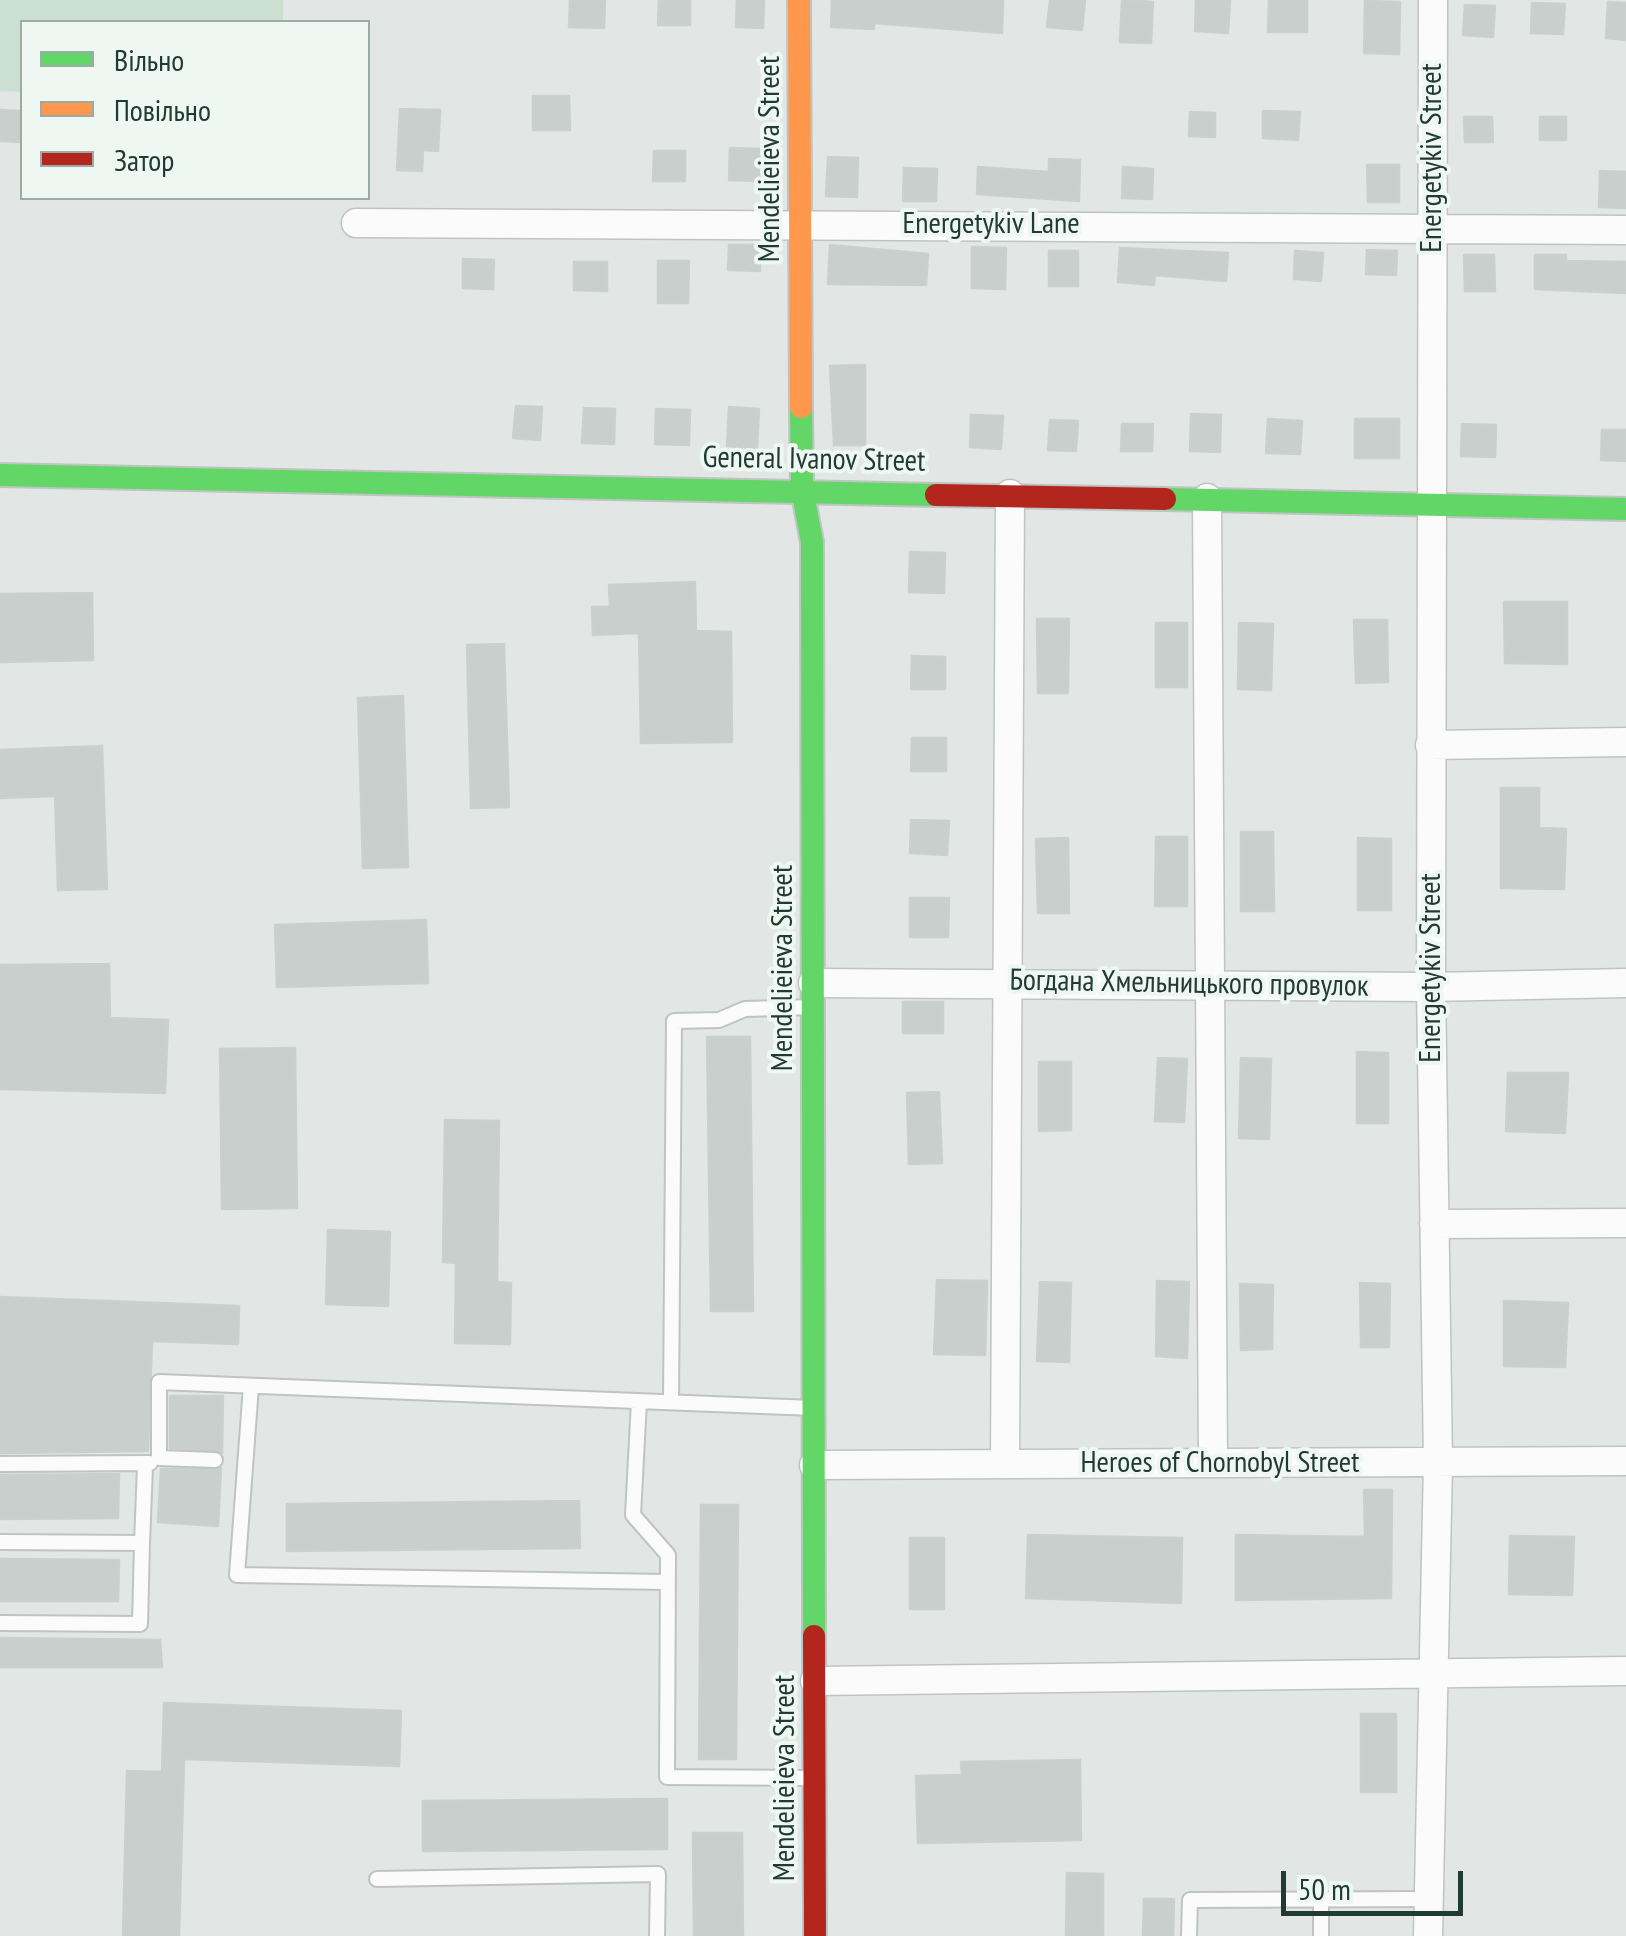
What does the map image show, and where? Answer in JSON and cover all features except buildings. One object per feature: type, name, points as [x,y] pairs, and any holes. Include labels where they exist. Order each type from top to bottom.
[{"type":"street","name":"Mendelieieva Street","points":[[798,0],[802,489],[812,542],[815,1936]]},
{"type":"street","name":"Energetykiv Street","points":[[1428,1936],[1438,1462],[1430,745],[1433,0]]},
{"type":"street","name":"Energetykiv Lane","points":[[356,223],[1626,230]]},
{"type":"street","name":"General Ivanov Street","points":[[0,475],[1626,509]]},
{"type":"street","points":[[1005,1464],[1010,494]]},
{"type":"street","points":[[1207,498],[1213,1463]]},
{"type":"street","points":[[1430,745],[1626,742]]},
{"type":"street","name":"Богдана Хмельницького провулок","points":[[813,995],[1008,982],[1431,987],[1626,983]]},
{"type":"street","points":[[1434,1224],[1626,1223]]},
{"type":"street","name":"Heroes of Chornobyl Street","points":[[814,1465],[1626,1461]]},
{"type":"street","points":[[815,1682],[1626,1671]]},
{"type":"lane","points":[[671,1402],[674,1021],[720,1020],[745,1009],[813,995]]},
{"type":"lane","points":[[0,1623],[140,1624],[142,1542],[159,1382],[814,1408]]},
{"type":"lane","points":[[251,1386],[237,1575],[667,1582]]},
{"type":"lane","points":[[639,1401],[633,1514],[668,1555],[667,1777],[815,1778]]},
{"type":"lane","points":[[0,1464],[215,1460]]},
{"type":"lane","points":[[0,1542],[142,1542]]},
{"type":"lane","points":[[376,1879],[658,1874],[657,1936]]},
{"type":"lane","points":[[1188,1936],[1190,1900],[1429,1899]]},
{"type":"lane","points":[[1321,1900],[1321,1936]]},
{"type":"green space","points":[[0,0],[283,0],[283,20],[20,20],[20,92],[0,91]]},
{"type":"traffic: fast","points":[[801,407],[802,489],[812,542],[814,1636]]},
{"type":"traffic: fast","points":[[0,475],[936,495]]},
{"type":"traffic: fast","points":[[1165,499],[1626,509]]},
{"type":"traffic: slow","points":[[799,0],[801,407]]},
{"type":"traffic: jam","points":[[936,495],[1165,499]]},
{"type":"traffic: jam","points":[[814,1636],[815,1936]]}]
